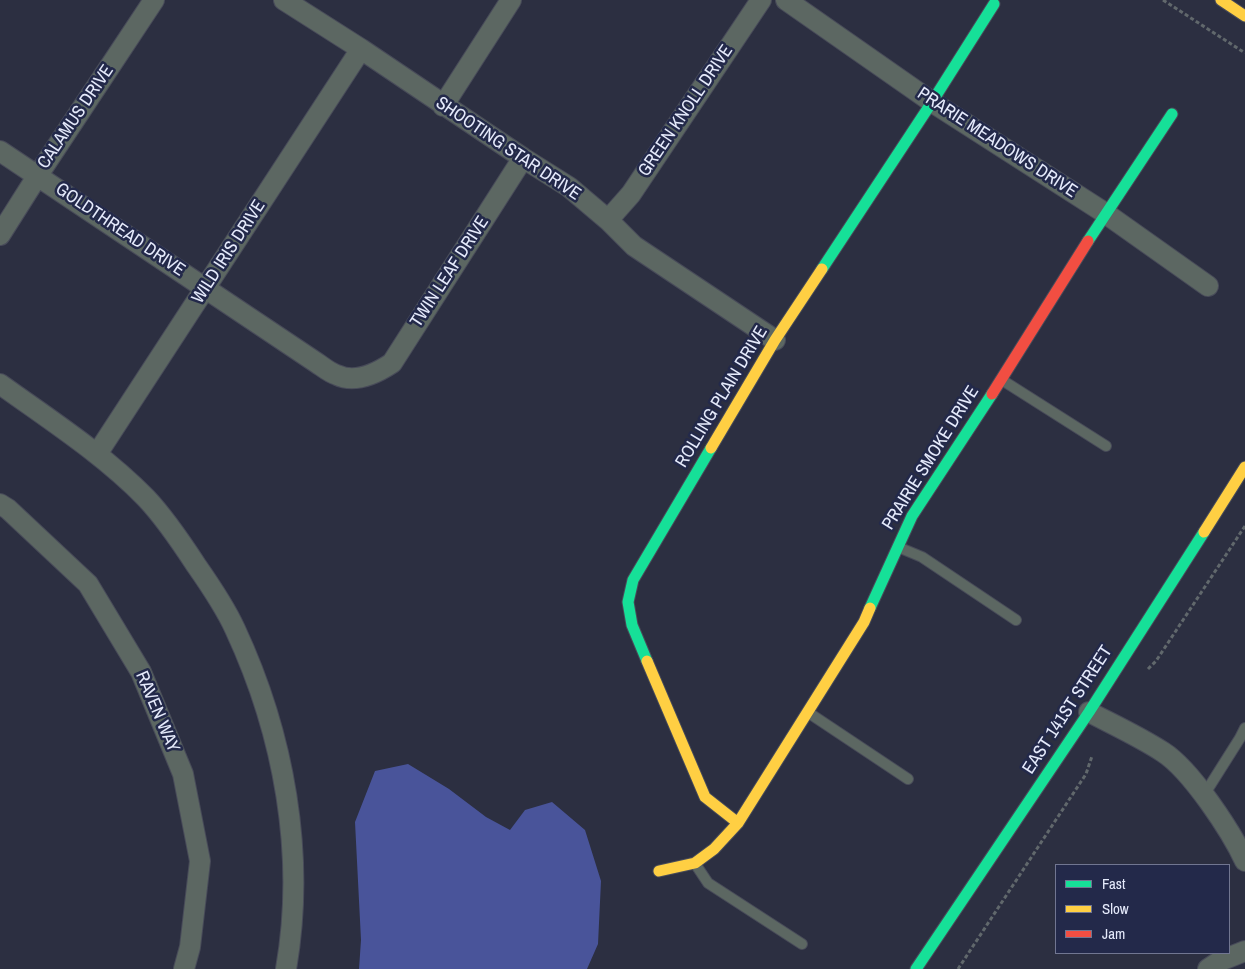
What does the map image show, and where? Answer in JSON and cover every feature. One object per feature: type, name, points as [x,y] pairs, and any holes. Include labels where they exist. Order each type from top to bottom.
[{"type":"street","name":"CALAMUS DRIVE","points":[[0,235],[154,0]]},
{"type":"street","name":"SHOOTING STAR DRIVE","points":[[284,0],[361,49],[443,106],[570,187],[634,246],[775,340]]},
{"type":"street","points":[[443,106],[511,0]]},
{"type":"street","name":"GREEN KNOLL DRIVE","points":[[608,220],[631,194],[760,0]]},
{"type":"street","name":"PRARIE MEADOWS DRIVE","points":[[786,0],[932,102],[1105,213],[1208,286]]},
{"type":"street","points":[[1221,0],[1245,16]]},
{"type":"street","name":"ROLLING PLAIN DRIVE","points":[[738,823],[705,797],[632,625],[628,602],[633,580],[775,340],[932,102],[994,4]]},
{"type":"street","name":"WILD IRIS DRIVE","points":[[97,454],[361,49]]},
{"type":"street","name":"PRAIRIE SMOKE DRIVE","points":[[659,872],[695,863],[714,849],[738,823],[864,622],[912,516],[1001,380],[1105,213],[1172,114]]},
{"type":"street","name":"GOLDTHREAD DRIVE","points":[[0,151],[338,376],[350,378],[369,376]]},
{"type":"street","name":"TWIN LEAF DRIVE","points":[[369,376],[392,363],[523,158]]},
{"type":"street","points":[[0,384],[97,454],[147,499],[185,548],[235,628],[252,668],[278,748],[287,797],[292,843],[292,897],[291,940],[286,969]]},
{"type":"street","name":"EAST 141ST STREET","points":[[916,969],[1089,712],[1245,467]]},
{"type":"street","name":"RAVEN WAY","points":[[0,504],[8,509],[88,584],[141,672],[183,774],[200,862],[190,947],[184,969]]},
{"type":"street","points":[[1089,712],[1164,753],[1180,766],[1204,795],[1225,826],[1245,862]]},
{"type":"street","points":[[1208,969],[1220,961],[1245,951]]},
{"type":"lane","points":[[1001,380],[1106,446]]},
{"type":"lane","points":[[897,547],[922,557],[1016,620]]},
{"type":"lane","points":[[809,712],[908,780]]},
{"type":"lane","points":[[1204,795],[1245,728]]},
{"type":"lane","points":[[695,863],[708,883],[802,944]]},
{"type":"path","points":[[1163,0],[1245,53]]},
{"type":"path","points":[[1144,674],[1156,662],[1245,526]]},
{"type":"path","points":[[958,969],[1086,774],[1092,756],[1110,723]]},
{"type":"water","points":[[408,764],[449,789],[486,817],[510,830],[525,810],[552,802],[585,830],[601,881],[598,944],[587,969],[359,969],[361,940],[355,822],[375,771]]},
{"type":"traffic: fast","points":[[822,269],[994,4]]},
{"type":"traffic: fast","points":[[1088,241],[1172,114]]},
{"type":"traffic: fast","points":[[870,608],[912,516],[992,394]]},
{"type":"traffic: fast","points":[[647,661],[632,625],[628,602],[633,580],[711,448]]},
{"type":"traffic: fast","points":[[916,969],[1089,712],[1204,532]]},
{"type":"traffic: slow","points":[[1221,0],[1245,16]]},
{"type":"traffic: slow","points":[[711,448],[775,340],[822,269]]},
{"type":"traffic: slow","points":[[1204,532],[1245,467]]},
{"type":"traffic: slow","points":[[659,871],[695,863],[714,849],[738,823],[864,622],[870,608]]},
{"type":"traffic: slow","points":[[647,661],[705,797],[738,823]]},
{"type":"traffic: jam","points":[[992,394],[1088,241]]}]
